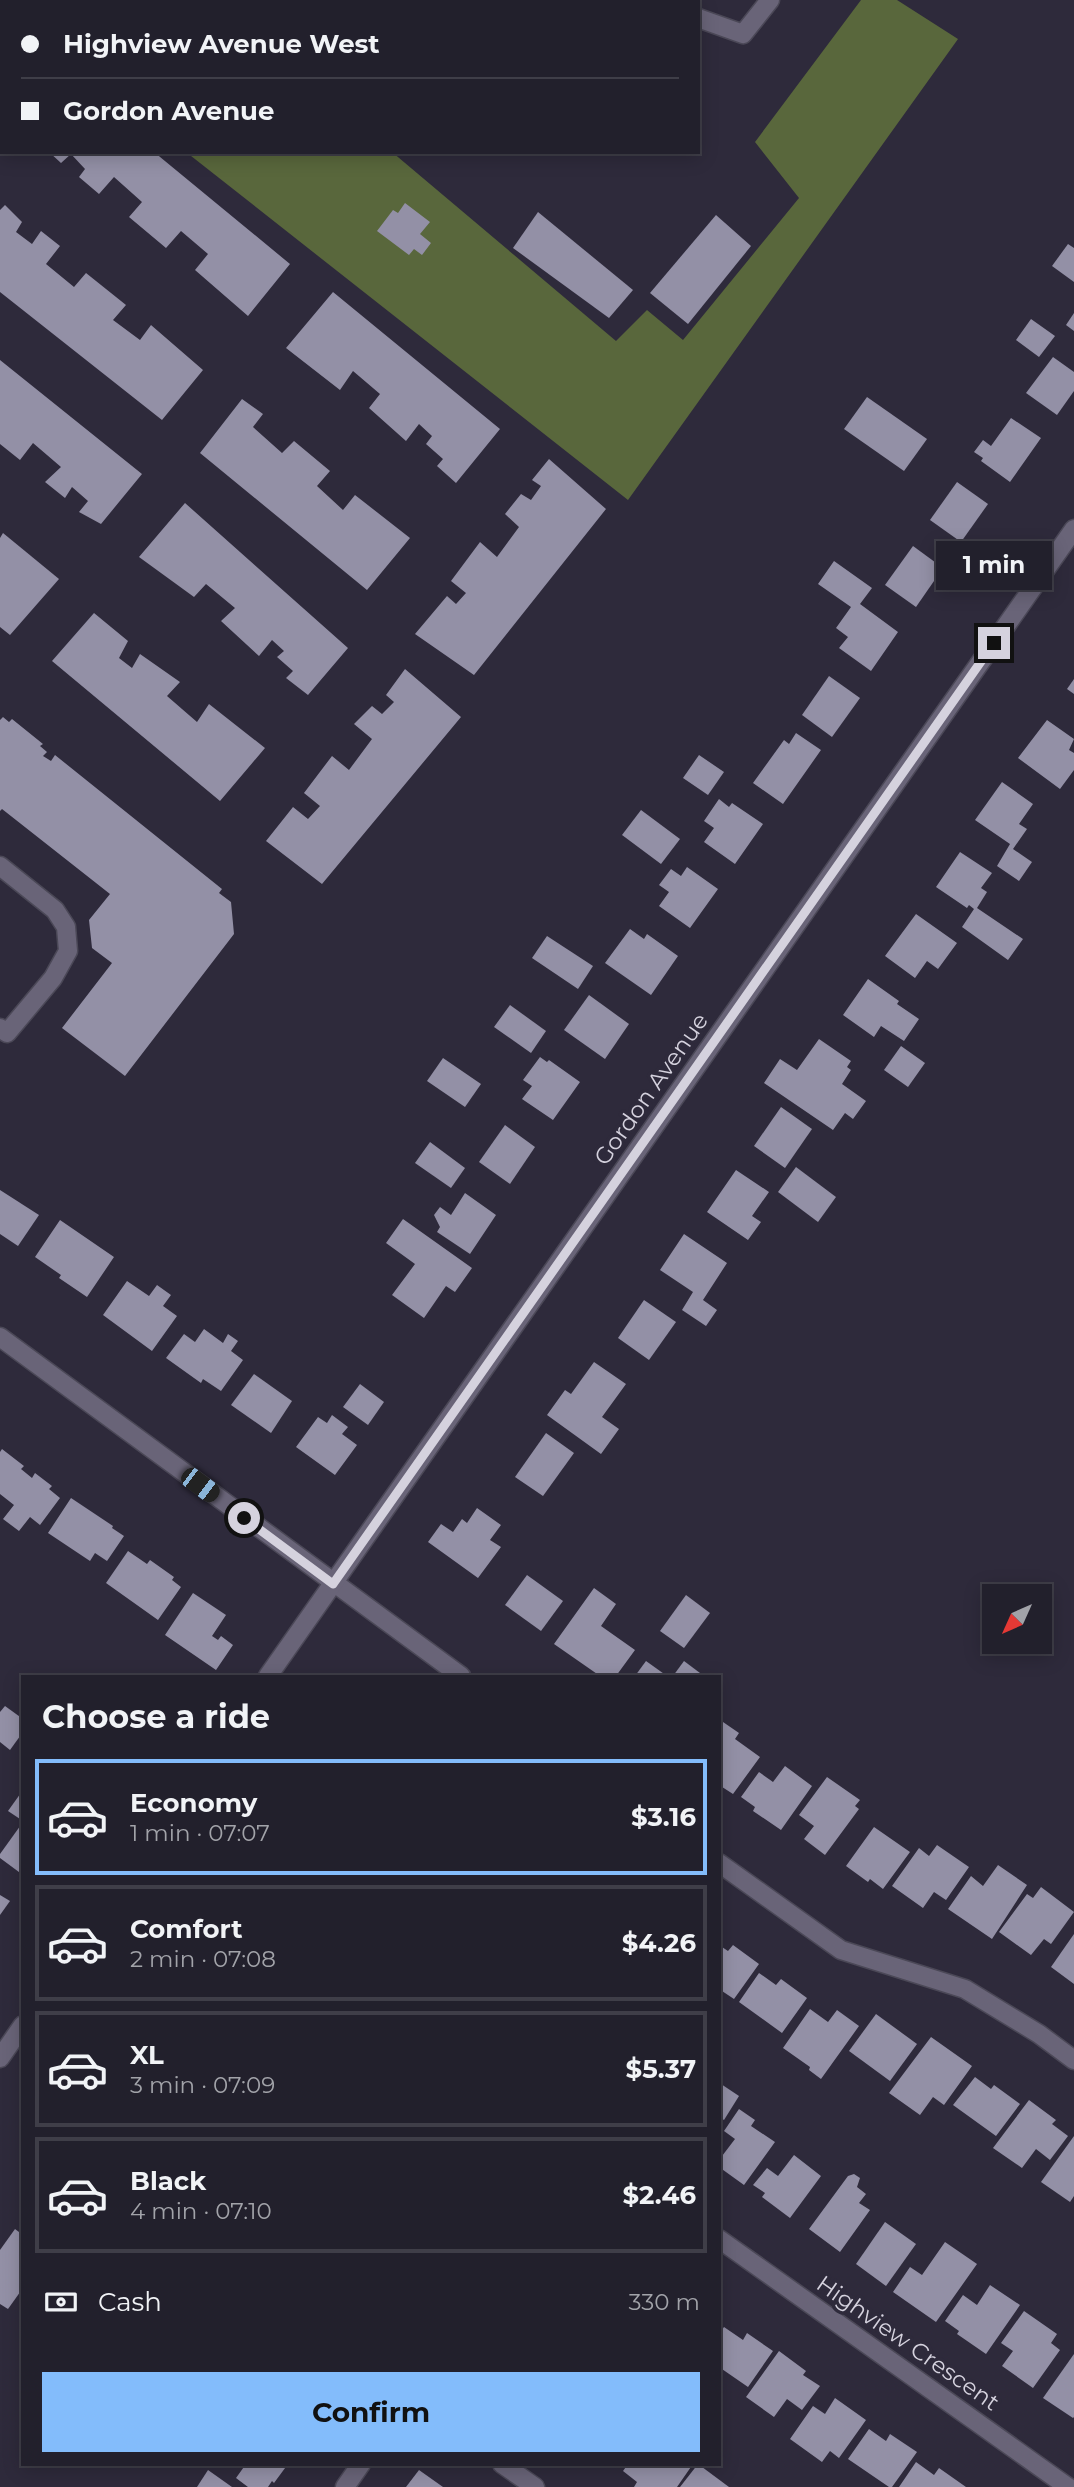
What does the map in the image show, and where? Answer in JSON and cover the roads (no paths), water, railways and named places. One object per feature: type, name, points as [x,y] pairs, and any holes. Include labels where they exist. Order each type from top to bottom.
[{"type":"street","points":[[700,19],[743,34],[771,0]]},
{"type":"street","name":"Gordon Avenue","points":[[269,1675],[1074,529]]},
{"type":"street","points":[[0,866],[55,910],[66,927],[68,951],[53,978],[7,1033],[0,1028]]},
{"type":"street","points":[[0,1337],[460,1675]]},
{"type":"street","points":[[721,1864],[841,1950],[965,1989],[1039,2034],[1074,2060]]},
{"type":"street","points":[[0,2058],[21,2028]]},
{"type":"street","name":"Highview Crescent","points":[[721,2240],[1068,2487]]},
{"type":"street","points":[[345,2487],[360,2466]]},
{"type":"street","points":[[505,2466],[535,2487]]}]
